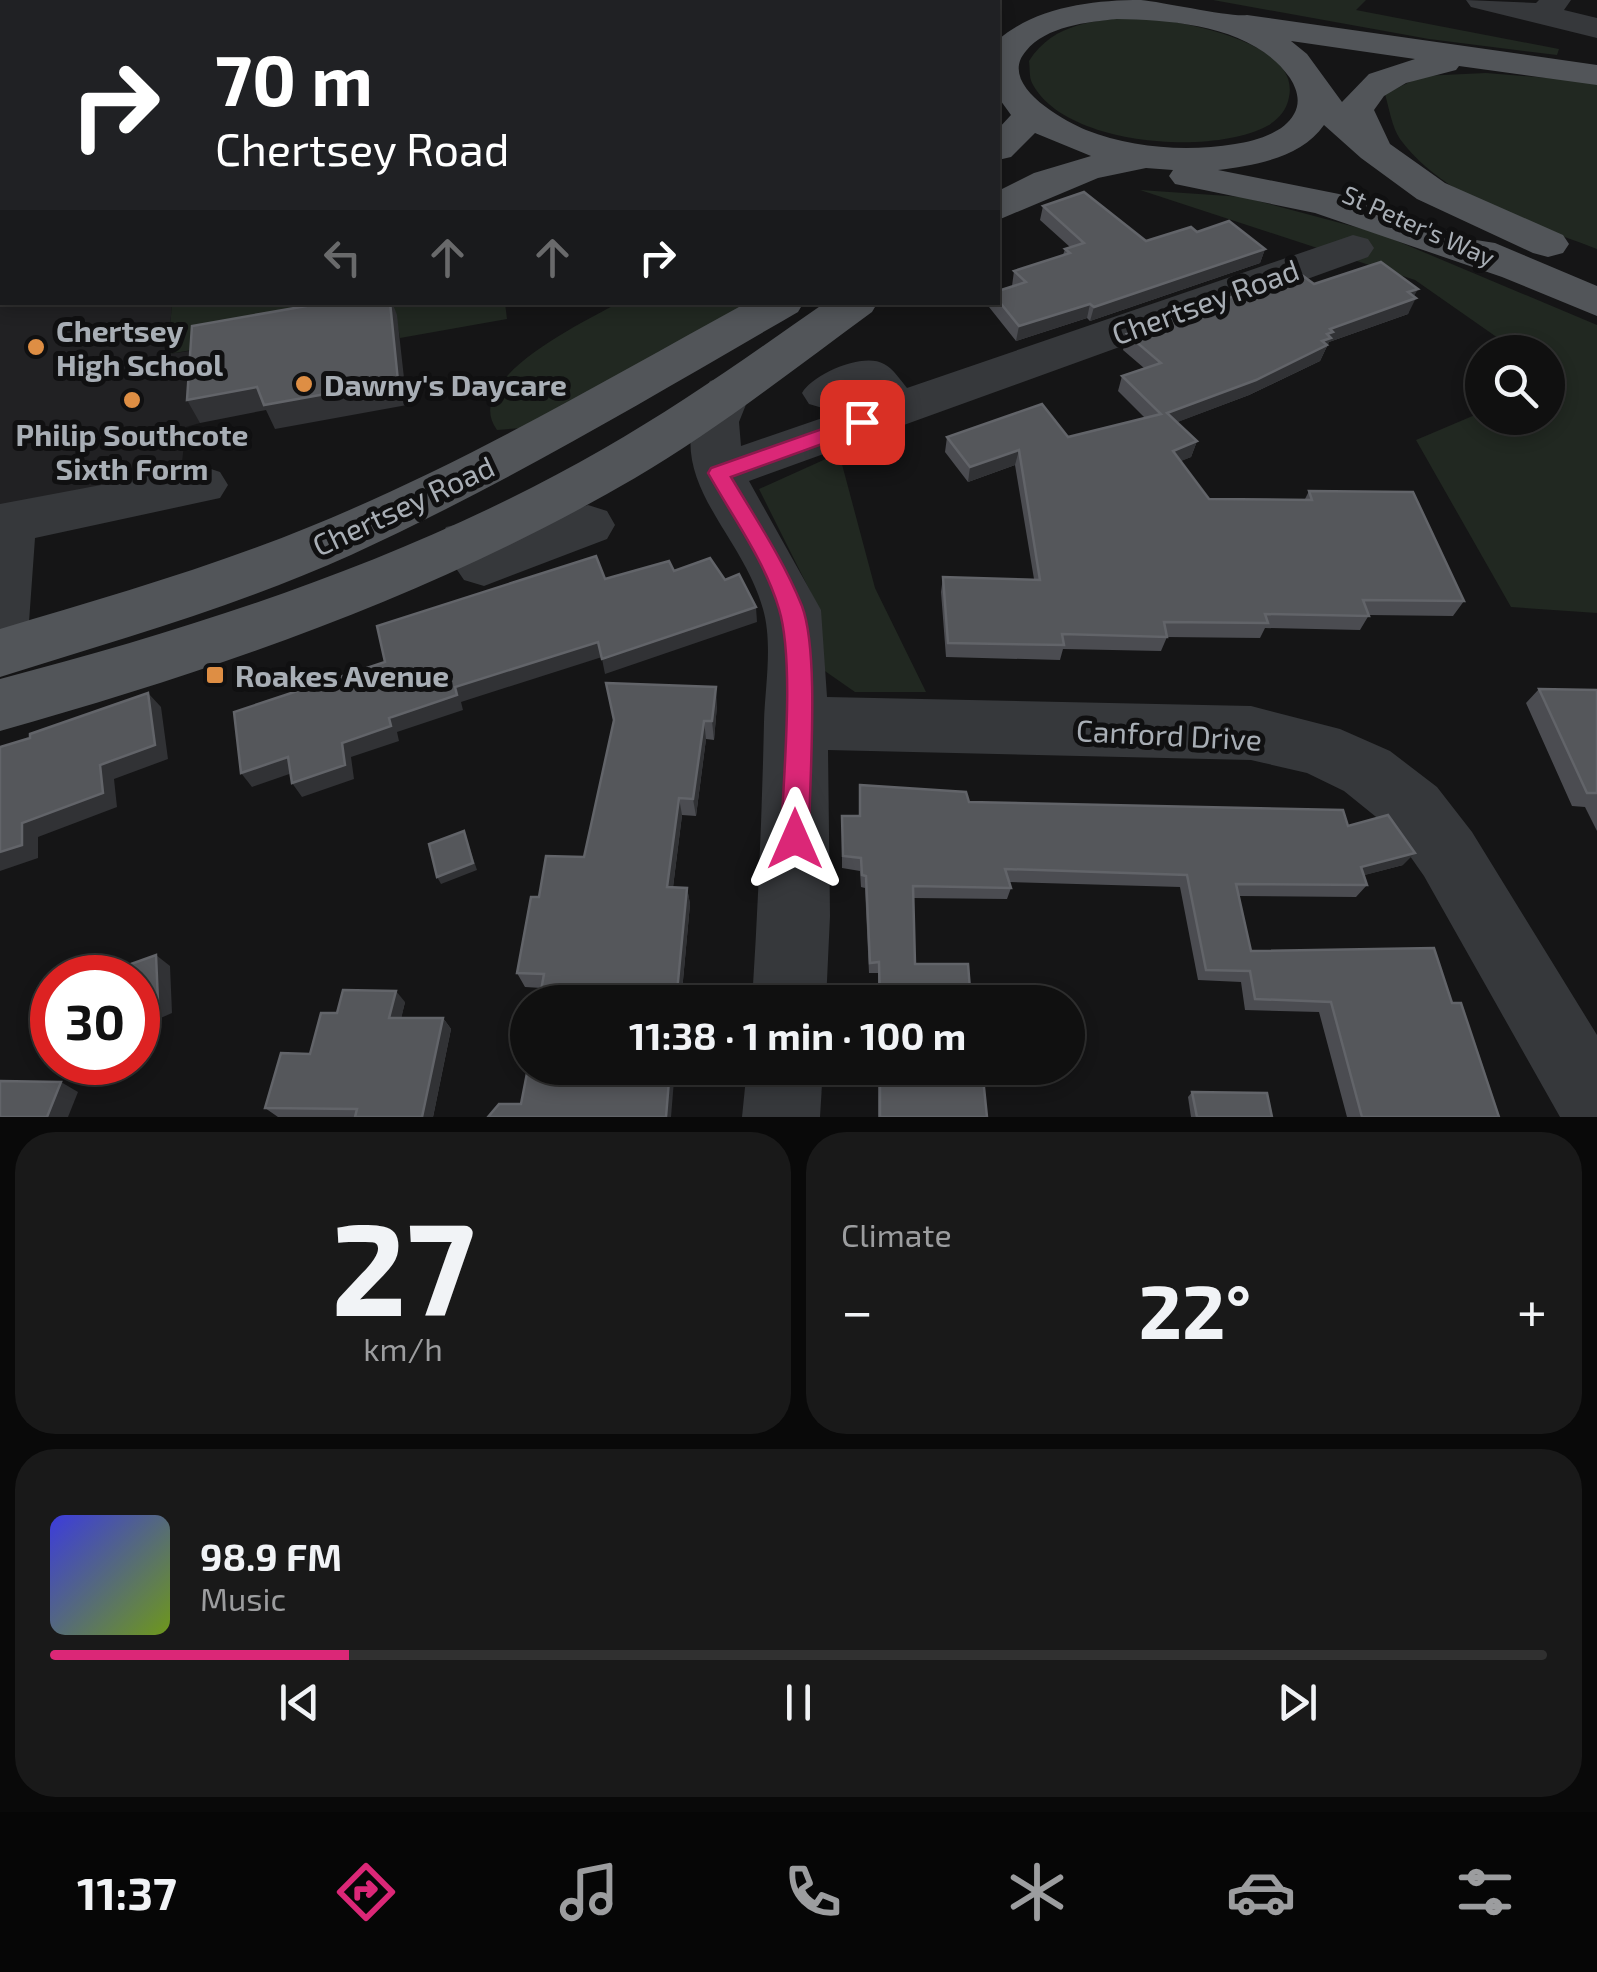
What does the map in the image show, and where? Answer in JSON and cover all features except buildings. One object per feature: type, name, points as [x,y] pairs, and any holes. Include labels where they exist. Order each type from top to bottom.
[{"type":"main road","points":[[1503,64],[1386,64],[1344,75],[1315,93],[1315,110],[1297,133],[1281,143],[1238,156],[1179,159],[1148,156],[1073,137],[1034,115],[1002,82],[1005,56],[1022,23],[1128,5],[1597,75]]},
{"type":"main road","name":"St Peter's Way","points":[[1214,20],[1244,30],[1290,56],[1315,93],[1374,150],[1432,191],[1597,266]]},
{"type":"main road","points":[[1374,150],[1356,110],[1362,98],[1379,82],[1396,74],[1444,63]]},
{"type":"main road","points":[[1000,148],[1034,115]]},
{"type":"main road","points":[[1000,207],[1032,188],[1072,174],[1148,156]]},
{"type":"main road","name":"St Peter's Way","points":[[1238,156],[1370,202],[1597,302]]},
{"type":"main road","points":[[1072,174],[1182,175],[1325,202],[1513,267]]},
{"type":"main road","name":"Chertsey Road","points":[[0,653],[166,603],[330,540],[488,466],[777,305]]},
{"type":"main road","name":"Chertsey Road","points":[[0,705],[197,650],[465,542],[593,478],[668,432],[852,305]]},
{"type":"main road","points":[[668,368],[662,408],[668,432]]},
{"type":"main road","points":[[0,692],[68,688]]},
{"type":"street","points":[[1482,0],[1550,8],[1597,28]]},
{"type":"street","name":"Chertsey Road","points":[[718,473],[1353,248]]},
{"type":"street","points":[[826,393],[869,375],[898,409]]},
{"type":"street","points":[[718,473],[714,422],[727,392]]},
{"type":"street","points":[[668,432],[718,473],[768,558],[792,610],[798,667],[794,723],[795,916],[790,985]]},
{"type":"street","points":[[0,622],[4,523],[202,485]]},
{"type":"street","name":"Chertsey Road","points":[[465,542],[484,564],[588,525]]},
{"type":"street","name":"Canford Drive","points":[[794,723],[1250,733],[1318,748],[1351,763],[1414,808],[1448,854],[1597,1107]]},
{"type":"street","points":[[781,1117],[784,1085]]},
{"type":"shaded area","points":[[1213,0],[1366,0],[1356,10],[1559,49],[1557,55],[1429,39]]},
{"type":"shaded area","points":[[1140,17],[1207,29],[1257,48],[1276,61],[1288,77],[1289,97],[1284,110],[1267,126],[1242,135],[1212,141],[1141,139],[1074,121],[1049,104],[1032,83],[1029,61],[1051,38],[1092,22]]},
{"type":"shaded area","points":[[1486,73],[1597,82],[1597,249],[1464,194],[1419,160],[1400,139],[1385,94],[1422,76]]},
{"type":"shaded area","points":[[1140,190],[1243,197],[1378,233],[1597,325],[1597,613],[1511,607],[1416,440],[1465,419],[1465,435],[1565,435],[1565,335],[1494,335],[1415,280]]},
{"type":"shaded area","name":"Philip Southcote Sixth Form","points":[[0,305],[172,305],[168,354],[204,349],[200,423],[186,427],[180,480],[0,512]]},
{"type":"shaded area","points":[[172,305],[505,305],[507,319],[400,338],[396,316],[168,354]]},
{"type":"shaded area","points":[[614,305],[749,305],[522,428],[497,430],[490,411],[496,392],[510,373],[555,338]]},
{"type":"shaded area","points":[[839,453],[875,588],[926,692],[855,692],[822,669],[817,605],[759,489]]},
{"type":"place","name":"Chertsey High School","points":[[36,347]]},
{"type":"place","name":"Dawny's Daycare","points":[[304,384]]},
{"type":"place","name":"Philip Southcote Sixth Form","points":[[132,400]]},
{"type":"place","name":"Roakes Avenue","points":[[215,675]]},
{"type":"route","points":[[795,839],[794,723],[798,667],[792,610],[768,558],[718,473],[862,422]]}]
